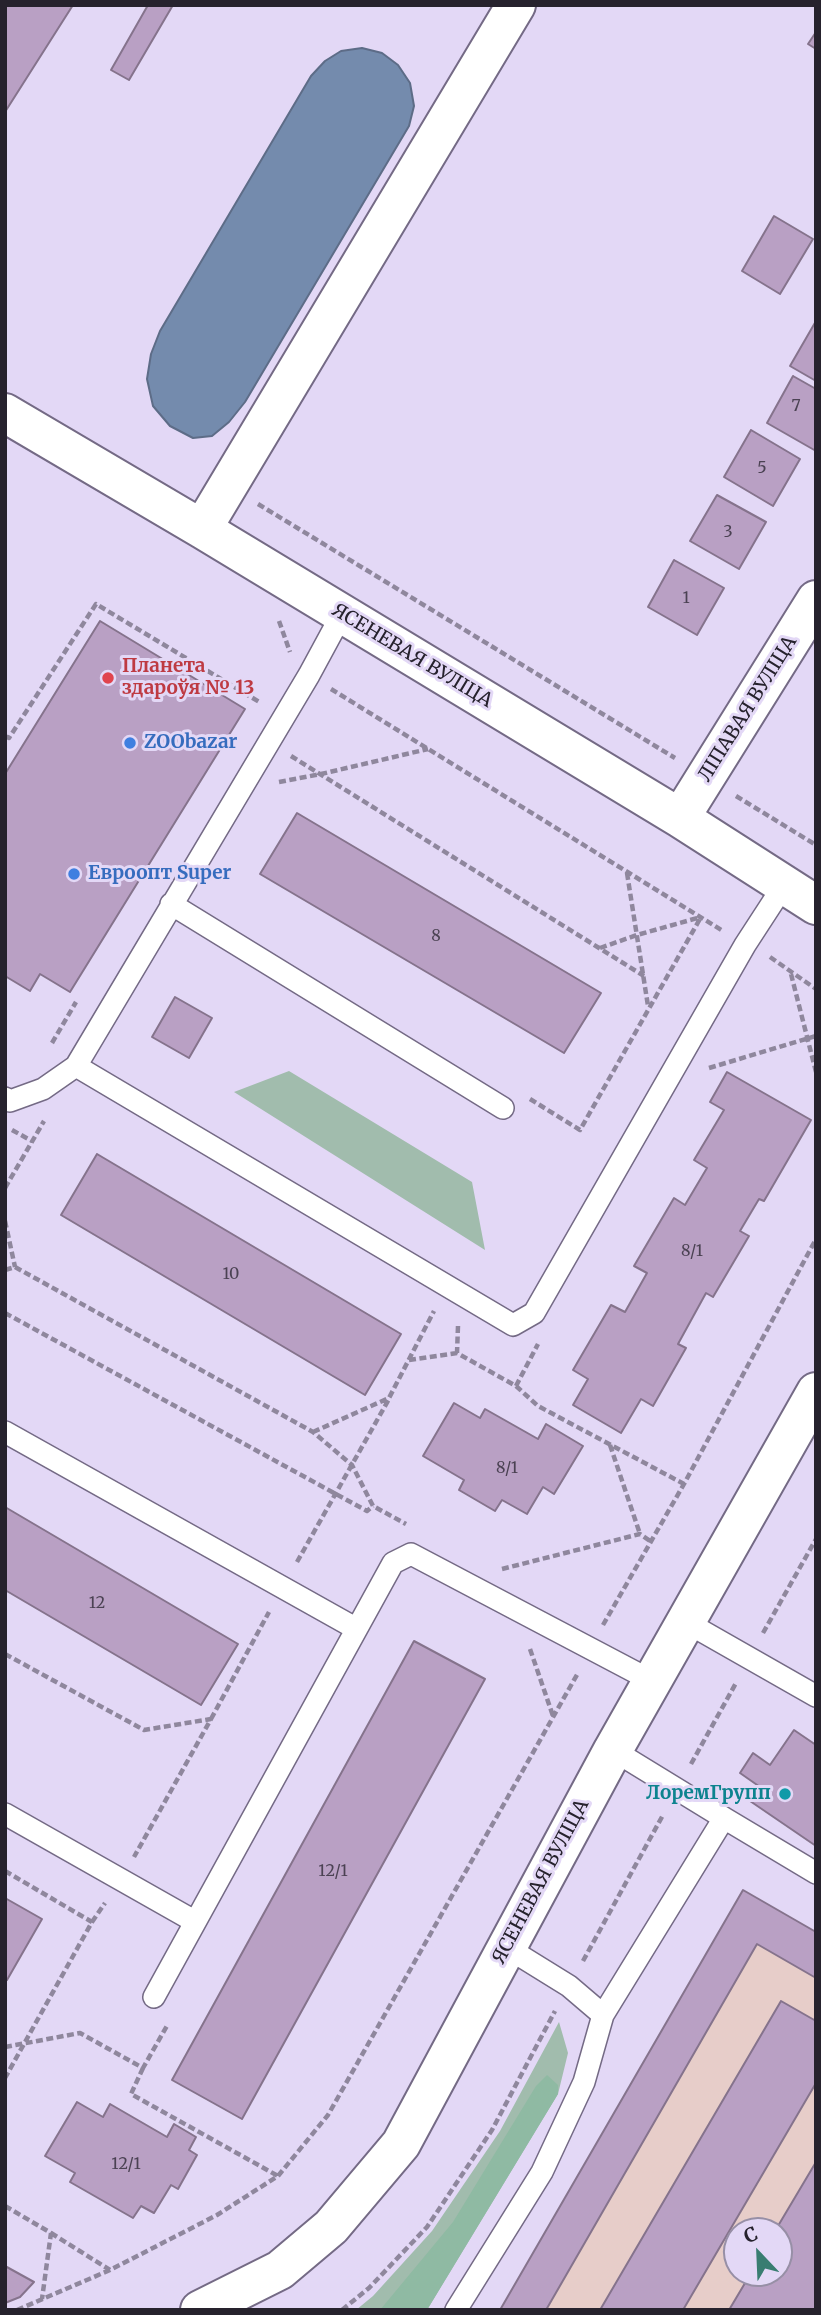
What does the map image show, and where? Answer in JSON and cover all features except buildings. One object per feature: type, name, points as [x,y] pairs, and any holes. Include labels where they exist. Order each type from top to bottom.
[{"type":"street","points":[[202,529],[516,5]]},
{"type":"street","name":"ЯСЕНЕВАЯ ВУЛІЦА","points":[[5,413],[680,818],[816,905]]},
{"type":"street","name":"ЛІПАВАЯ ВУЛІЦА","points":[[680,818],[816,600]]},
{"type":"street","name":"ЯСЕНЕВАЯ ВУЛІЦА","points":[[200,2310],[268,2276],[290,2261],[331,2227],[401,2144],[613,1750],[816,1392]]},
{"type":"lane","points":[[5,1098],[9,1101],[43,1089],[76,1066],[309,675],[342,614]]},
{"type":"lane","points":[[76,1066],[513,1325],[534,1313],[783,885]]},
{"type":"lane","points":[[171,904],[503,1108]]},
{"type":"lane","points":[[5,1432],[355,1628]]},
{"type":"lane","points":[[154,1997],[393,1563],[411,1554],[652,1681]]},
{"type":"lane","points":[[686,1622],[748,1660],[816,1696]]},
{"type":"lane","points":[[613,1750],[816,1873]]},
{"type":"lane","points":[[5,1814],[194,1921]]},
{"type":"lane","points":[[456,2310],[542,2172],[584,2082],[603,2015],[724,1818]]},
{"type":"lane","points":[[506,1947],[569,1986],[603,2015]]},
{"type":"path","points":[[228,486],[816,845]]},
{"type":"path","points":[[5,736],[9,738],[96,604],[262,704],[267,695]]},
{"type":"path","points":[[277,615],[291,655],[309,675]]},
{"type":"path","points":[[322,699],[329,688],[746,945],[764,952],[816,989]]},
{"type":"path","points":[[269,783],[429,749]]},
{"type":"path","points":[[287,753],[644,976]]},
{"type":"path","points":[[626,871],[649,1006]]},
{"type":"path","points":[[599,948],[701,917]]},
{"type":"path","points":[[521,1094],[580,1130],[701,917]]},
{"type":"path","points":[[791,973],[816,1072]]},
{"type":"path","points":[[5,1188],[45,1119],[54,1112],[38,1074],[57,1034],[79,999]]},
{"type":"path","points":[[707,1069],[816,1036]]},
{"type":"path","points":[[5,1126],[32,1141]]},
{"type":"path","points":[[5,1221],[15,1268]]},
{"type":"path","points":[[17,2310],[110,2270],[217,2215],[278,2176],[328,2115],[554,1717],[816,1240]]},
{"type":"path","points":[[5,1270],[15,1268],[313,1432],[352,1465],[373,1506],[409,1526]]},
{"type":"path","points":[[5,1313],[335,1495],[367,1511],[373,1506]]},
{"type":"path","points":[[409,1360],[457,1353]]},
{"type":"path","points":[[516,1386],[537,1406],[684,1483]]},
{"type":"path","points":[[5,2078],[92,1923],[121,1880],[389,1398]]},
{"type":"path","points":[[609,1444],[640,1534],[650,1541]]},
{"type":"path","points":[[491,1572],[640,1534]]},
{"type":"path","points":[[342,2310],[369,2288],[427,2227],[492,2130],[816,1539]]},
{"type":"path","points":[[526,1638],[554,1717]]},
{"type":"path","points":[[5,1654],[144,1730],[211,1719]]},
{"type":"path","points":[[5,1871],[92,1923]]},
{"type":"path","points":[[173,2015],[142,2068],[131,2094],[278,2176]]},
{"type":"path","points":[[5,2047],[80,2033],[142,2068]]},
{"type":"path","points":[[5,2206],[110,2270]]},
{"type":"path","points":[[42,2299],[51,2233]]},
{"type":"shaded area","points":[[743,1890],[816,1932],[816,2310],[500,2310]]},
{"type":"green space","points":[[289,1071],[472,1182],[485,1250],[234,1092]]},
{"type":"green space","points":[[559,2022],[568,2053],[558,2094],[427,2310],[356,2310],[373,2296],[432,2231],[500,2131]]},
{"type":"green space","points":[[547,2075],[558,2085],[558,2094],[427,2310],[380,2310],[453,2222],[536,2086]]},
{"type":"water","points":[[362,48],[382,53],[398,65],[410,83],[414,106],[409,126],[245,402],[229,422],[212,436],[193,438],[170,426],[153,406],[147,379],[151,354],[160,331],[311,76],[325,61],[341,51]]},
{"type":"place","name":"Планета здароўя № 13","points":[[108,678]]},
{"type":"place","name":"ZOObazar","points":[[130,743]]},
{"type":"place","name":"Евроопт Super","points":[[74,874]]},
{"type":"place","name":"ЛоремГрупп","points":[[785,1794]]}]
